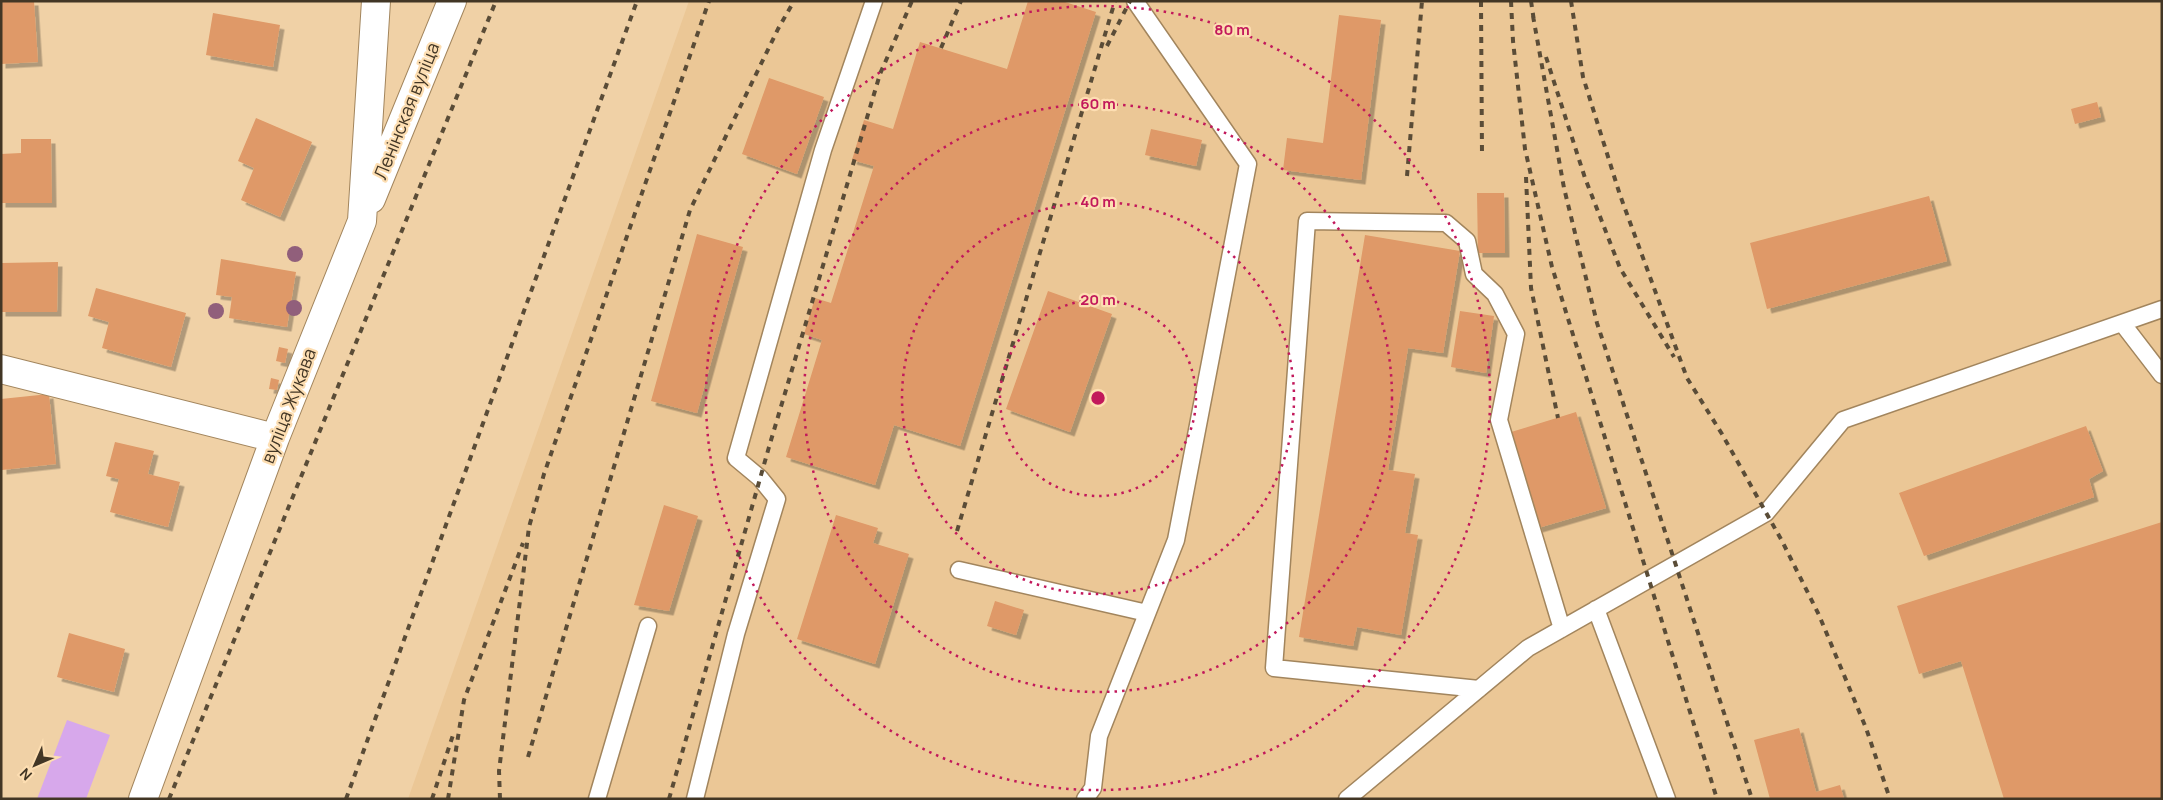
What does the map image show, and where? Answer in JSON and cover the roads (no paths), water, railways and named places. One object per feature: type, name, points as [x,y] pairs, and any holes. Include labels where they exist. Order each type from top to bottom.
[{"type":"street","name":"вуліца Жукава","points":[[143,799],[275,438],[362,221],[376,1]]},
{"type":"street","name":"Ленінская вуліца","points":[[362,221],[452,1]]},
{"type":"street","points":[[1,369],[275,438]]},
{"type":"lane","points":[[695,799],[736,634],[777,499],[760,478],[736,458],[823,150],[874,1]]},
{"type":"lane","points":[[1086,799],[1093,788],[1099,736],[1176,540],[1248,164],[1135,1]]},
{"type":"lane","points":[[1479,689],[1274,668],[1306,221],[1446,223],[1467,241],[1474,274],[1495,294],[1516,334],[1499,420],[1562,629]]},
{"type":"lane","points":[[1347,799],[1528,648],[1766,513],[1843,420],[2162,309]]},
{"type":"lane","points":[[2122,323],[2162,375]]},
{"type":"lane","points":[[960,570],[1147,614]]},
{"type":"lane","points":[[1596,609],[1667,799]]},
{"type":"lane","points":[[597,799],[648,626]]},
{"type":"railway","points":[[169,799],[496,1]]},
{"type":"railway","points":[[346,799],[637,1]]},
{"type":"railway","points":[[500,799],[499,771],[529,527],[544,474],[709,1]]},
{"type":"railway","points":[[528,757],[690,210],[778,29],[794,1]]},
{"type":"railway","points":[[669,799],[769,447],[880,74],[912,1]]},
{"type":"railway","points":[[941,48],[961,1]]},
{"type":"railway","points":[[957,531],[1115,1]]},
{"type":"railway","points":[[1107,46],[1130,1]]},
{"type":"railway","points":[[1407,176],[1422,1]]},
{"type":"railway","points":[[1481,1],[1482,155]]},
{"type":"railway","points":[[1511,1],[1513,41],[1525,149],[1552,267],[1717,799]]},
{"type":"railway","points":[[1531,1],[1534,21]]},
{"type":"railway","points":[[1571,1],[1583,77],[1620,195],[1687,378],[1722,434],[1782,541],[1819,615],[1866,728],[1890,799]]},
{"type":"railway","points":[[1533,16],[1564,188],[1597,323],[1752,799]]},
{"type":"railway","points":[[1546,57],[1585,178],[1620,268],[1674,357]]},
{"type":"railway","points":[[1526,177],[1531,288],[1558,418]]},
{"type":"railway","points":[[448,799],[464,700],[523,543]]},
{"type":"railway","points":[[432,799],[454,732]]}]
